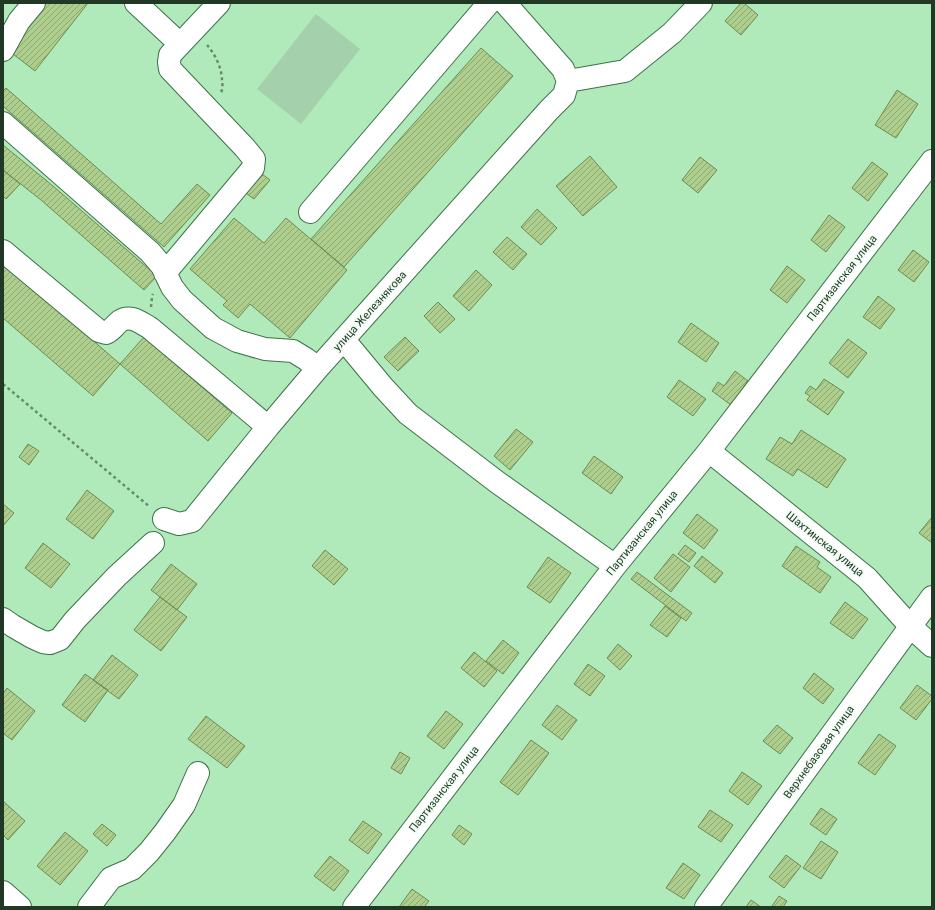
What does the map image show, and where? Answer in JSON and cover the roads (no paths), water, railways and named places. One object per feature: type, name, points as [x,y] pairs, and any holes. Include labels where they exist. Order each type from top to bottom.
[{"type":"street","points":[[3,50],[19,21],[34,3]]},
{"type":"street","points":[[136,3],[187,37]]},
{"type":"street","points":[[165,273],[253,168],[254,159],[245,148],[170,69],[170,55],[219,3]]},
{"type":"street","points":[[310,212],[489,3]]},
{"type":"street","points":[[505,3],[565,75],[625,71],[672,33],[701,3]]},
{"type":"street","name":"улица Железнякова","points":[[164,519],[179,524],[192,521],[318,368],[548,110],[564,95],[565,75]]},
{"type":"street","points":[[3,123],[150,252],[162,266],[172,287],[182,300],[213,328],[237,341],[265,349],[293,351],[318,368]]},
{"type":"street","name":"Партизанская улица","points":[[354,907],[615,566],[709,451],[932,161]]},
{"type":"street","points":[[3,252],[100,331],[106,333],[121,320],[127,318],[134,319],[146,325],[268,427]]},
{"type":"street","points":[[344,340],[383,387],[408,414],[497,482],[615,566]]},
{"type":"street","name":"Шахтинская улица","points":[[709,451],[867,578],[910,626],[932,646]]},
{"type":"street","points":[[3,619],[43,642],[50,643],[60,639],[75,620],[116,576],[153,543]]},
{"type":"street","name":"Верхнебазовая улица","points":[[706,907],[932,597]]},
{"type":"street","points":[[89,907],[112,878],[132,869],[166,832],[184,805],[198,773]]},
{"type":"street","points":[[3,892],[20,907]]}]
